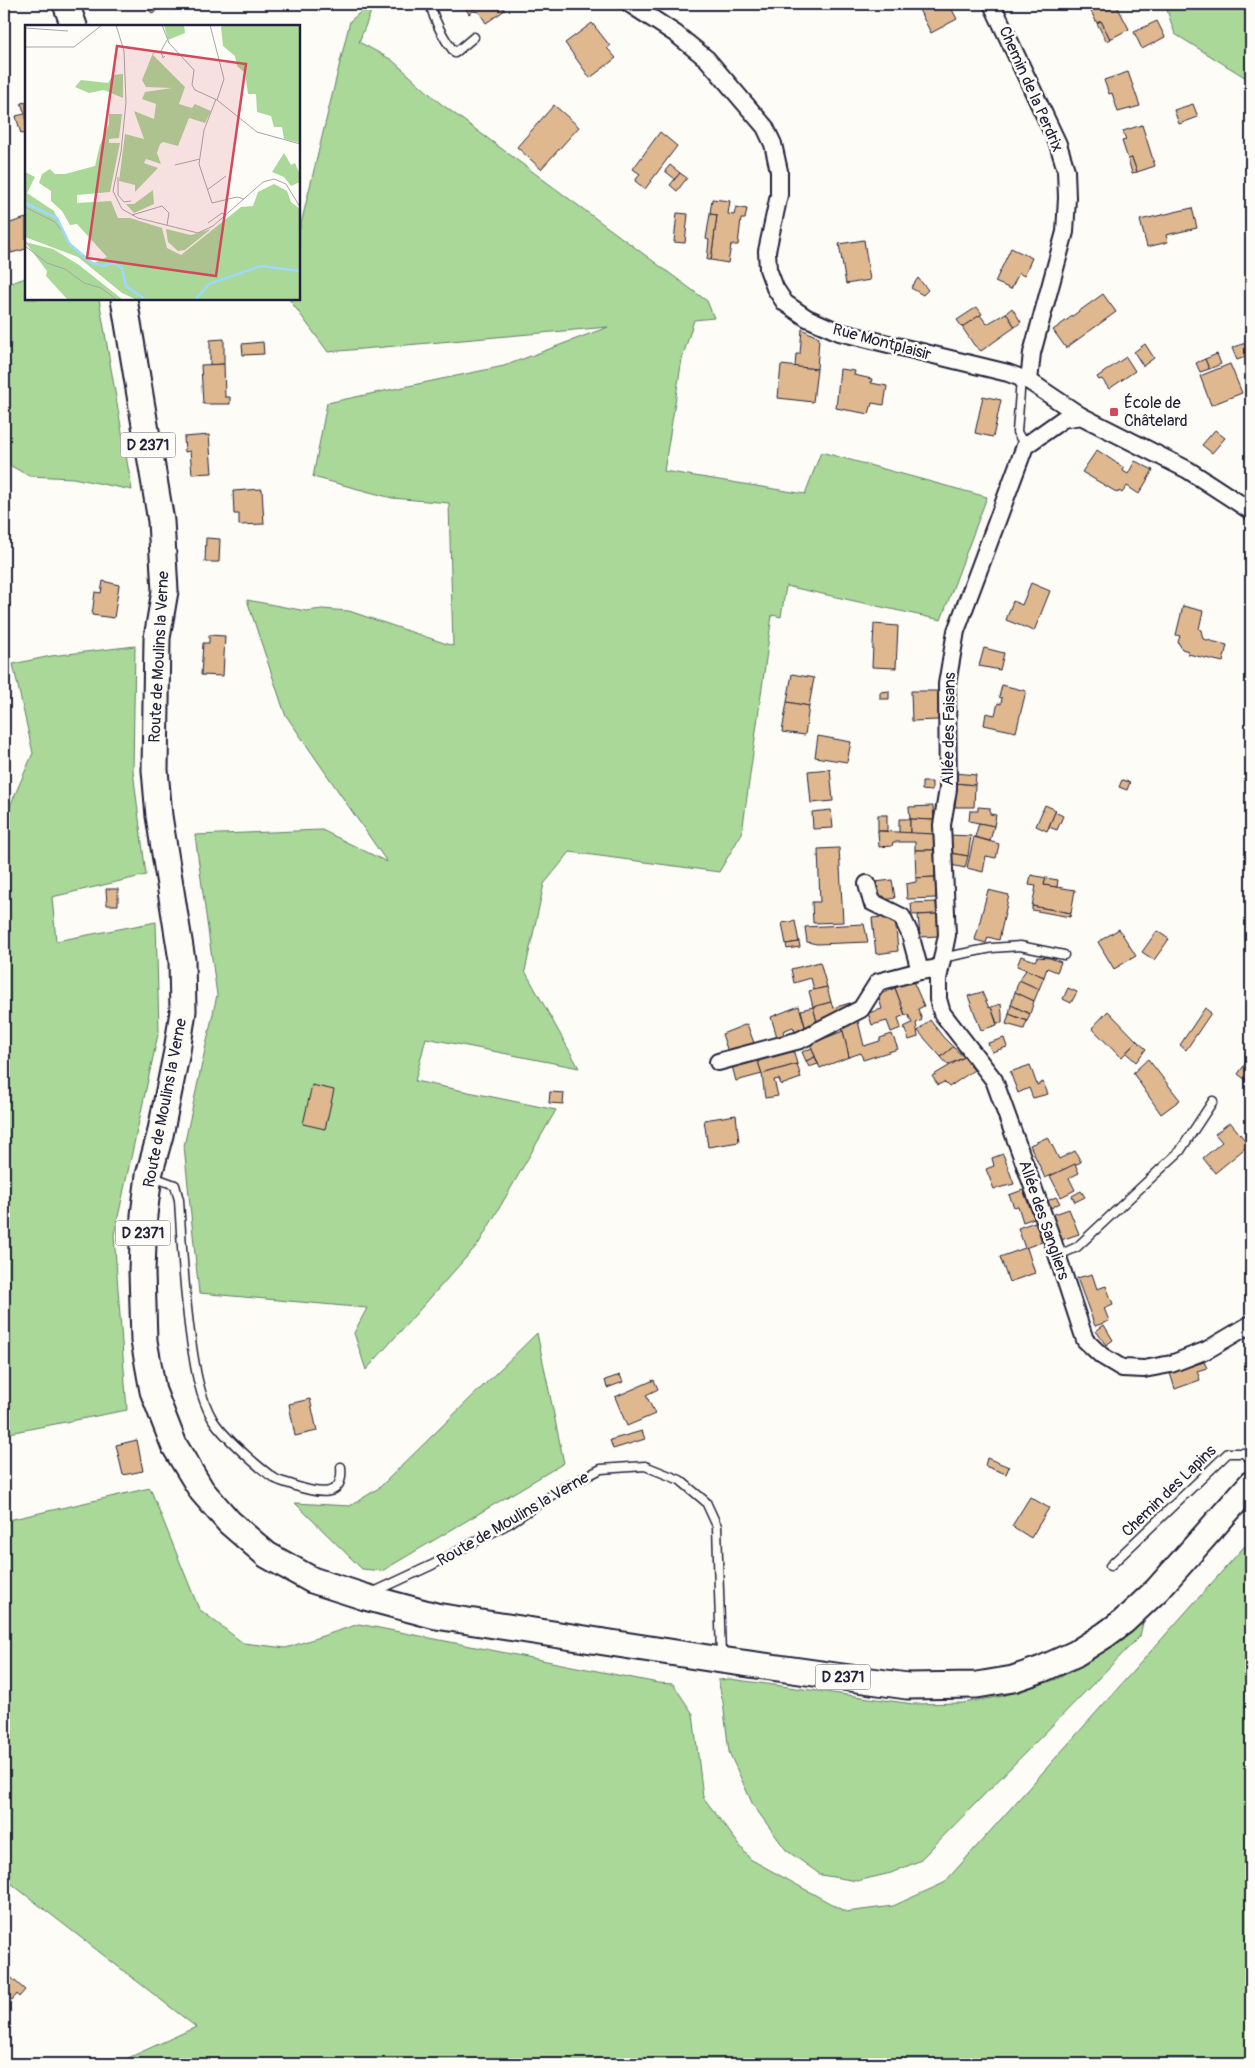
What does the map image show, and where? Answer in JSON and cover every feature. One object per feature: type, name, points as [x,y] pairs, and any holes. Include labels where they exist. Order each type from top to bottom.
[{"type":"main road","points":[[66,4],[74,25]]},
{"type":"main road","name":"Route de Moulins la Verne","points":[[124,300],[160,521],[165,591],[157,638],[155,770],[159,816],[182,960],[183,1011],[160,1135],[149,1175],[144,1215],[142,1271],[144,1341],[153,1391],[174,1445],[202,1491],[229,1522],[267,1555],[312,1580],[365,1597],[436,1616],[721,1660],[907,1686],[977,1685],[1028,1674],[1074,1654],[1124,1621],[1175,1571],[1251,1484]]},
{"type":"street","name":"Rue Montplaisir","points":[[630,4],[676,34],[707,59],[765,127],[773,144],[779,171],[779,195],[767,251],[768,269],[775,288],[785,302],[807,318],[839,332],[1008,373],[1025,380],[1081,416],[1188,470],[1251,511]]},
{"type":"street","name":"Chemin de la Perdrix","points":[[992,4],[1058,144],[1066,170],[1065,232],[1025,380]]},
{"type":"street","points":[[1025,446],[1063,419],[1081,416]]},
{"type":"street","name":"Allée des Faisans","points":[[947,935],[942,825],[948,789],[947,684],[956,632],[1025,446]]},
{"type":"street","points":[[867,884],[872,902],[902,917],[910,934],[920,971]]},
{"type":"street","name":"Allée des Sangliers","points":[[947,935],[941,963],[938,999],[942,1013],[994,1080],[1085,1340],[1102,1356],[1122,1368],[1144,1369],[1171,1364],[1207,1350],[1251,1324]]},
{"type":"street","points":[[718,1062],[800,1040],[861,1009],[878,982],[920,971],[941,963]]},
{"type":"lane","points":[[430,4],[434,19],[444,39],[455,53],[474,37]]},
{"type":"lane","points":[[1025,380],[1017,432],[1025,446]]},
{"type":"lane","points":[[941,963],[992,948],[1020,946],[1064,955]]},
{"type":"lane","points":[[1057,1256],[1077,1247],[1180,1151],[1213,1100]]},
{"type":"lane","points":[[149,1175],[175,1186],[179,1200],[184,1292],[195,1369],[203,1399],[214,1422],[245,1455],[276,1479],[310,1491],[326,1492],[337,1487],[342,1480],[340,1467]]},
{"type":"lane","name":"Chemin des Lapins","points":[[1110,1566],[1228,1453],[1242,1453],[1251,1459]]},
{"type":"lane","name":"Route de Moulins la Verne","points":[[365,1597],[510,1523],[558,1491],[601,1469],[645,1466],[680,1480],[706,1502],[717,1526],[721,1660]]},
{"type":"green space","points":[[370,4],[374,4],[359,42],[392,60],[440,103],[707,301],[714,318],[694,320],[682,359],[664,471],[805,494],[821,452],[987,497],[941,620],[786,586],[781,617],[772,615],[742,833],[719,872],[570,852],[544,884],[525,971],[579,1068],[426,1038],[415,1081],[556,1110],[479,1243],[366,1370],[354,1333],[367,1308],[199,1293],[184,1146],[217,995],[195,835],[322,830],[387,862],[285,714],[247,600],[306,611],[322,609],[349,611],[453,646],[449,503],[392,498],[313,477],[327,403],[504,366],[608,327],[328,352],[290,300],[300,300],[300,228],[350,21]]},
{"type":"green space","points":[[1165,4],[1251,4],[1251,81],[1175,34]]},
{"type":"green space","points":[[25,278],[25,300],[99,300],[132,490],[73,478],[29,476],[4,462],[4,285]]},
{"type":"green space","points":[[135,646],[133,771],[146,875],[52,897],[56,941],[156,922],[159,1030],[114,1235],[127,1410],[4,1434],[4,820],[33,753],[13,664],[51,656]]},
{"type":"green space","points":[[537,1333],[564,1463],[382,1571],[362,1569],[295,1503],[350,1506],[379,1488]]},
{"type":"green space","points":[[150,1488],[199,1609],[243,1643],[286,1648],[359,1624],[658,1683],[673,1684],[693,1714],[703,1797],[750,1859],[846,1912],[893,1906],[944,1883],[1251,1539],[1251,2064],[115,2064],[196,2027],[4,1878],[4,1521]]},
{"type":"green space","points":[[1143,1623],[1140,1636],[919,1861],[891,1873],[857,1881],[821,1875],[786,1850],[753,1805],[729,1752],[723,1702],[718,1680],[730,1679],[913,1704],[963,1703],[1003,1696],[1057,1679],[1092,1660]]},
{"type":"building","points":[[142,4],[162,4],[153,14]]},
{"type":"building","points":[[463,4],[501,4],[505,10],[486,23],[479,12],[473,11],[469,14]]},
{"type":"building","points":[[916,4],[949,4],[957,19],[931,33]]},
{"type":"building","points":[[1087,4],[1116,4],[1129,29],[1110,39],[1101,21],[1097,23]]},
{"type":"building","points":[[1101,21],[1110,39],[1106,41],[1097,23]]},
{"type":"building","points":[[1157,21],[1165,37],[1142,49],[1134,32]]},
{"type":"building","points":[[592,23],[610,46],[607,48],[616,58],[590,78],[565,43]]},
{"type":"building","points":[[1128,72],[1140,106],[1118,112],[1112,93],[1109,94],[1104,80]]},
{"type":"building","points":[[25,102],[25,114],[21,103]]},
{"type":"building","points":[[1193,104],[1198,117],[1179,124],[1174,110]]},
{"type":"building","points":[[554,105],[579,127],[541,169],[517,147]]},
{"type":"building","points":[[25,114],[25,133],[21,134],[16,116]]},
{"type":"building","points":[[1142,125],[1155,166],[1137,172],[1132,158],[1128,159],[1122,141],[1126,140],[1123,131]]},
{"type":"building","points":[[660,132],[677,146],[645,189],[635,181],[640,174],[633,169]]},
{"type":"building","points":[[1132,158],[1137,172],[1132,173],[1128,159]]},
{"type":"building","points":[[670,165],[680,173],[675,179],[665,171]]},
{"type":"building","points":[[680,173],[687,178],[677,191],[670,185]]},
{"type":"building","points":[[712,199],[730,201],[728,214],[734,215],[736,207],[747,209],[745,219],[741,219],[738,245],[731,245],[728,263],[711,260],[717,215],[710,214]]},
{"type":"building","points":[[1192,208],[1197,228],[1166,235],[1168,242],[1147,247],[1140,220]]},
{"type":"building","points":[[677,213],[688,214],[685,243],[674,242]]},
{"type":"building","points":[[710,214],[717,215],[711,260],[707,260],[709,240],[706,239]]},
{"type":"building","points":[[25,218],[25,249],[11,253],[4,225]]},
{"type":"building","points":[[864,240],[870,280],[846,284],[839,244]]},
{"type":"building","points":[[1011,248],[1032,258],[1024,276],[1019,273],[1011,289],[995,282]]},
{"type":"building","points":[[918,278],[928,290],[923,295],[911,288]]},
{"type":"building","points":[[1103,294],[1116,312],[1066,348],[1053,330]]},
{"type":"building","points":[[977,307],[982,314],[962,327],[957,320]]},
{"type":"building","points":[[1012,308],[1021,322],[1015,327],[1006,313]]},
{"type":"building","points":[[1006,313],[1015,327],[981,351],[974,345],[962,327],[980,315],[987,324]]},
{"type":"building","points":[[802,329],[819,338],[817,369],[795,367],[796,354],[800,354]]},
{"type":"building","points":[[224,339],[224,364],[210,365],[210,340]]},
{"type":"building","points":[[263,342],[264,354],[243,355],[242,344]]},
{"type":"building","points":[[1248,342],[1251,355],[1237,360],[1232,348]]},
{"type":"building","points":[[1145,344],[1154,358],[1143,366],[1134,352]]},
{"type":"building","points":[[1217,354],[1221,364],[1209,369],[1205,359]]},
{"type":"building","points":[[1126,357],[1135,371],[1109,389],[1102,379],[1099,380],[1097,377]]},
{"type":"building","points":[[1205,359],[1209,369],[1200,372],[1196,363]]},
{"type":"building","points":[[224,364],[225,397],[230,397],[230,404],[203,404],[201,365]]},
{"type":"building","points":[[1230,364],[1242,393],[1211,405],[1200,376]]},
{"type":"building","points":[[781,365],[817,369],[813,402],[778,398]]},
{"type":"building","points":[[840,369],[855,371],[854,375],[872,379],[871,383],[887,386],[884,405],[872,403],[869,414],[836,408]]},
{"type":"building","points":[[983,396],[1001,400],[993,437],[975,433]]},
{"type":"building","points":[[1215,430],[1225,438],[1212,453],[1202,445]]},
{"type":"building","points":[[209,435],[212,473],[192,474],[190,451],[185,452],[184,437]]},
{"type":"building","points":[[1097,450],[1124,468],[1123,471],[1128,474],[1135,461],[1153,470],[1139,494],[1127,486],[1122,493],[1119,491],[1118,493],[1082,472]]},
{"type":"building","points":[[262,489],[264,524],[239,525],[239,514],[234,514],[233,491]]},
{"type":"building","points":[[206,538],[220,539],[219,562],[205,562]]},
{"type":"building","points":[[103,581],[119,585],[114,618],[92,615],[95,592],[101,593]]},
{"type":"building","points":[[1031,583],[1050,591],[1034,631],[1006,620],[1013,601],[1022,605]]},
{"type":"building","points":[[1183,606],[1203,611],[1199,629],[1203,639],[1227,645],[1223,662],[1188,654],[1188,651],[1182,649],[1178,642],[1180,636],[1176,635]]},
{"type":"building","points":[[874,624],[898,626],[896,668],[872,667]]},
{"type":"building","points":[[209,635],[225,636],[223,676],[201,675],[203,643],[209,643]]},
{"type":"building","points":[[984,648],[1004,653],[1000,670],[979,666]]},
{"type":"building","points":[[792,674],[814,678],[809,706],[787,702]]},
{"type":"building","points":[[1002,685],[1026,691],[1016,732],[984,725],[986,713],[995,715],[998,703],[1001,704],[1002,698],[999,697]]},
{"type":"building","points":[[889,691],[889,699],[880,699],[880,692]]},
{"type":"building","points":[[911,691],[938,691],[938,720],[912,721]]},
{"type":"building","points":[[787,702],[809,706],[805,735],[782,732]]},
{"type":"building","points":[[818,736],[851,742],[847,762],[815,757]]},
{"type":"building","points":[[830,769],[833,801],[811,803],[808,771]]},
{"type":"building","points":[[955,773],[976,775],[975,785],[954,783]]},
{"type":"building","points":[[1122,780],[1130,782],[1127,790],[1119,787]]},
{"type":"building","points":[[922,782],[932,782],[932,791],[922,790]]},
{"type":"building","points":[[954,783],[975,785],[974,807],[955,807]]},
{"type":"building","points":[[1045,805],[1056,810],[1047,831],[1036,826]]},
{"type":"building","points":[[933,806],[934,820],[910,819],[909,807]]},
{"type":"building","points":[[978,807],[990,808],[990,814],[996,815],[994,826],[969,821],[970,811],[978,811]]},
{"type":"building","points":[[831,810],[833,828],[813,829],[812,812]]},
{"type":"building","points":[[1055,812],[1063,816],[1057,830],[1049,827]]},
{"type":"building","points":[[878,815],[887,815],[887,831],[878,831]]},
{"type":"building","points":[[899,819],[910,819],[910,834],[899,833]]},
{"type":"building","points":[[910,819],[934,820],[934,834],[910,834]]},
{"type":"building","points":[[979,823],[994,826],[990,841],[975,837]]},
{"type":"building","points":[[878,831],[934,834],[934,850],[915,850],[915,842],[893,842],[892,846],[879,847]]},
{"type":"building","points":[[949,835],[971,836],[968,856],[950,853]]},
{"type":"building","points":[[974,837],[999,844],[996,858],[986,856],[983,872],[967,868]]},
{"type":"building","points":[[839,848],[843,922],[813,923],[812,902],[820,902],[818,849]]},
{"type":"building","points":[[915,850],[934,850],[935,877],[916,878]]},
{"type":"building","points":[[950,853],[968,856],[965,868],[951,865]]},
{"type":"building","points":[[1031,875],[1046,878],[1044,885],[1075,890],[1071,913],[1032,906],[1036,886],[1029,885]]},
{"type":"building","points":[[935,877],[936,898],[907,899],[906,884],[916,882],[916,878]]},
{"type":"building","points":[[1046,878],[1058,880],[1057,887],[1044,885]]},
{"type":"building","points":[[892,880],[895,898],[885,900],[884,896],[876,897],[875,882]]},
{"type":"building","points":[[106,889],[118,889],[118,905],[107,905]]},
{"type":"building","points":[[988,890],[1009,895],[999,940],[988,937],[986,943],[975,940]]},
{"type":"building","points":[[936,902],[937,914],[912,915],[911,903]]},
{"type":"building","points":[[1032,906],[1071,913],[1070,917],[1032,910]]},
{"type":"building","points":[[937,914],[938,936],[920,937],[918,915]]},
{"type":"building","points":[[895,916],[898,951],[876,954],[872,918]]},
{"type":"building","points":[[795,921],[799,942],[786,944],[782,923]]},
{"type":"building","points":[[864,924],[868,942],[817,944],[807,942],[805,927]]},
{"type":"building","points":[[1119,929],[1136,956],[1114,969],[1098,942]]},
{"type":"building","points":[[1157,931],[1169,939],[1154,960],[1142,952]]},
{"type":"building","points":[[799,942],[800,947],[787,949],[786,944]]},
{"type":"building","points":[[1021,956],[1035,961],[1037,957],[1050,958],[1061,962],[1057,972],[1047,968],[1044,977],[1017,966]]},
{"type":"building","points":[[820,962],[827,987],[814,990],[811,978],[794,983],[791,969]]},
{"type":"building","points":[[1026,970],[1044,977],[1039,989],[1019,980]]},
{"type":"building","points":[[1019,980],[1039,989],[1034,1001],[1015,992]]},
{"type":"building","points":[[913,981],[924,1006],[918,1009],[922,1020],[916,1023],[918,1037],[909,1040],[904,1027],[912,1023],[908,1014],[905,1015],[895,988]]},
{"type":"building","points":[[827,987],[831,1002],[813,1007],[809,991]]},
{"type":"building","points":[[895,988],[905,1015],[898,1018],[901,1028],[891,1032],[887,1021],[872,1025],[868,1013],[882,1009],[878,995]]},
{"type":"building","points":[[1068,988],[1077,992],[1071,1003],[1063,999]]},
{"type":"building","points":[[982,992],[989,1008],[991,1007],[997,1025],[981,1030],[968,996]]},
{"type":"building","points":[[1015,992],[1034,1001],[1030,1014],[1011,1005]]},
{"type":"building","points":[[831,1002],[833,1008],[850,1003],[851,1009],[817,1022],[813,1007]]},
{"type":"building","points":[[1001,1004],[1002,1023],[997,1023],[991,1007]]},
{"type":"building","points":[[1011,1005],[1030,1014],[1027,1021],[1009,1014]]},
{"type":"building","points":[[799,1006],[806,1030],[796,1034],[793,1027],[783,1031],[785,1037],[778,1040],[771,1017]]},
{"type":"building","points":[[813,1007],[817,1022],[811,1024],[812,1028],[806,1030],[801,1010]]},
{"type":"building","points":[[1205,1008],[1211,1013],[1186,1050],[1180,1045]]},
{"type":"building","points":[[1108,1011],[1137,1041],[1121,1058],[1092,1028]]},
{"type":"building","points":[[1009,1014],[1027,1021],[1024,1029],[1006,1024]]},
{"type":"building","points":[[857,1017],[864,1046],[880,1041],[880,1038],[892,1034],[898,1049],[863,1060],[861,1053],[849,1057],[841,1023]]},
{"type":"building","points":[[930,1020],[953,1047],[941,1057],[918,1031]]},
{"type":"building","points":[[747,1024],[754,1043],[728,1052],[722,1034]]},
{"type":"building","points":[[843,1031],[849,1057],[820,1068],[810,1044]]},
{"type":"building","points":[[1004,1038],[1007,1047],[992,1052],[988,1043]]},
{"type":"building","points":[[1137,1041],[1146,1049],[1136,1062],[1126,1053]]},
{"type":"building","points":[[953,1047],[964,1057],[948,1065],[941,1057]]},
{"type":"building","points":[[812,1048],[815,1057],[806,1061],[802,1052]]},
{"type":"building","points":[[793,1049],[797,1064],[762,1074],[757,1059]]},
{"type":"building","points":[[1251,1056],[1251,1084],[1238,1074]]},
{"type":"building","points":[[815,1057],[818,1064],[809,1067],[806,1061]]},
{"type":"building","points":[[964,1057],[974,1070],[949,1087],[944,1082],[938,1085],[932,1076]]},
{"type":"building","points":[[757,1059],[762,1074],[736,1081],[732,1066]]},
{"type":"building","points":[[1148,1059],[1180,1100],[1161,1114],[1133,1073]]},
{"type":"building","points":[[797,1064],[801,1078],[781,1085],[779,1079],[774,1080],[778,1096],[765,1098],[762,1074]]},
{"type":"building","points":[[1030,1065],[1037,1085],[1043,1082],[1048,1094],[1033,1098],[1029,1088],[1018,1093],[1010,1072]]},
{"type":"building","points":[[312,1085],[334,1090],[325,1129],[303,1124]]},
{"type":"building","points":[[550,1092],[564,1093],[563,1104],[549,1103]]},
{"type":"building","points":[[736,1115],[739,1142],[708,1147],[704,1120]]},
{"type":"building","points":[[1230,1122],[1249,1145],[1215,1173],[1203,1158],[1222,1142],[1215,1134]]},
{"type":"building","points":[[1048,1137],[1059,1159],[1075,1151],[1081,1162],[1045,1178],[1030,1145]]},
{"type":"building","points":[[1003,1154],[1014,1184],[994,1189],[986,1169],[994,1166],[992,1158]]},
{"type":"building","points":[[1075,1164],[1079,1173],[1069,1178],[1075,1190],[1061,1197],[1050,1176]]},
{"type":"building","points":[[1023,1190],[1034,1218],[1023,1222],[1018,1206],[1014,1207],[1009,1195]]},
{"type":"building","points":[[1081,1191],[1085,1197],[1075,1202],[1072,1196]]},
{"type":"building","points":[[1056,1197],[1060,1203],[1051,1208],[1047,1201]]},
{"type":"building","points":[[1069,1209],[1079,1234],[1061,1240],[1052,1215]]},
{"type":"building","points":[[1035,1222],[1042,1242],[1025,1248],[1018,1228]]},
{"type":"building","points":[[1027,1248],[1035,1273],[1009,1282],[1000,1257]]},
{"type":"building","points":[[1092,1274],[1097,1289],[1106,1286],[1113,1304],[1104,1308],[1109,1321],[1095,1326],[1077,1278]]},
{"type":"building","points":[[1104,1325],[1113,1340],[1106,1345],[1096,1331]]},
{"type":"building","points":[[1204,1362],[1207,1368],[1197,1371],[1200,1380],[1175,1389],[1170,1373]]},
{"type":"building","points":[[620,1375],[623,1382],[607,1388],[605,1380]]},
{"type":"building","points":[[654,1380],[658,1389],[646,1395],[655,1414],[627,1426],[615,1397]]},
{"type":"building","points":[[310,1399],[317,1431],[295,1436],[289,1404]]},
{"type":"building","points":[[642,1431],[645,1439],[613,1449],[610,1440]]},
{"type":"building","points":[[137,1440],[143,1471],[123,1475],[116,1445]]},
{"type":"building","points":[[987,1458],[1009,1467],[1006,1474],[985,1466]]},
{"type":"building","points":[[1030,1497],[1049,1508],[1031,1538],[1012,1526]]},
{"type":"building","points":[[5,1972],[25,1990],[19,1997],[17,1994],[12,2000],[4,1993]]},
{"type":"place","name":"École de Châtelard","points":[[1114,412]]}]
